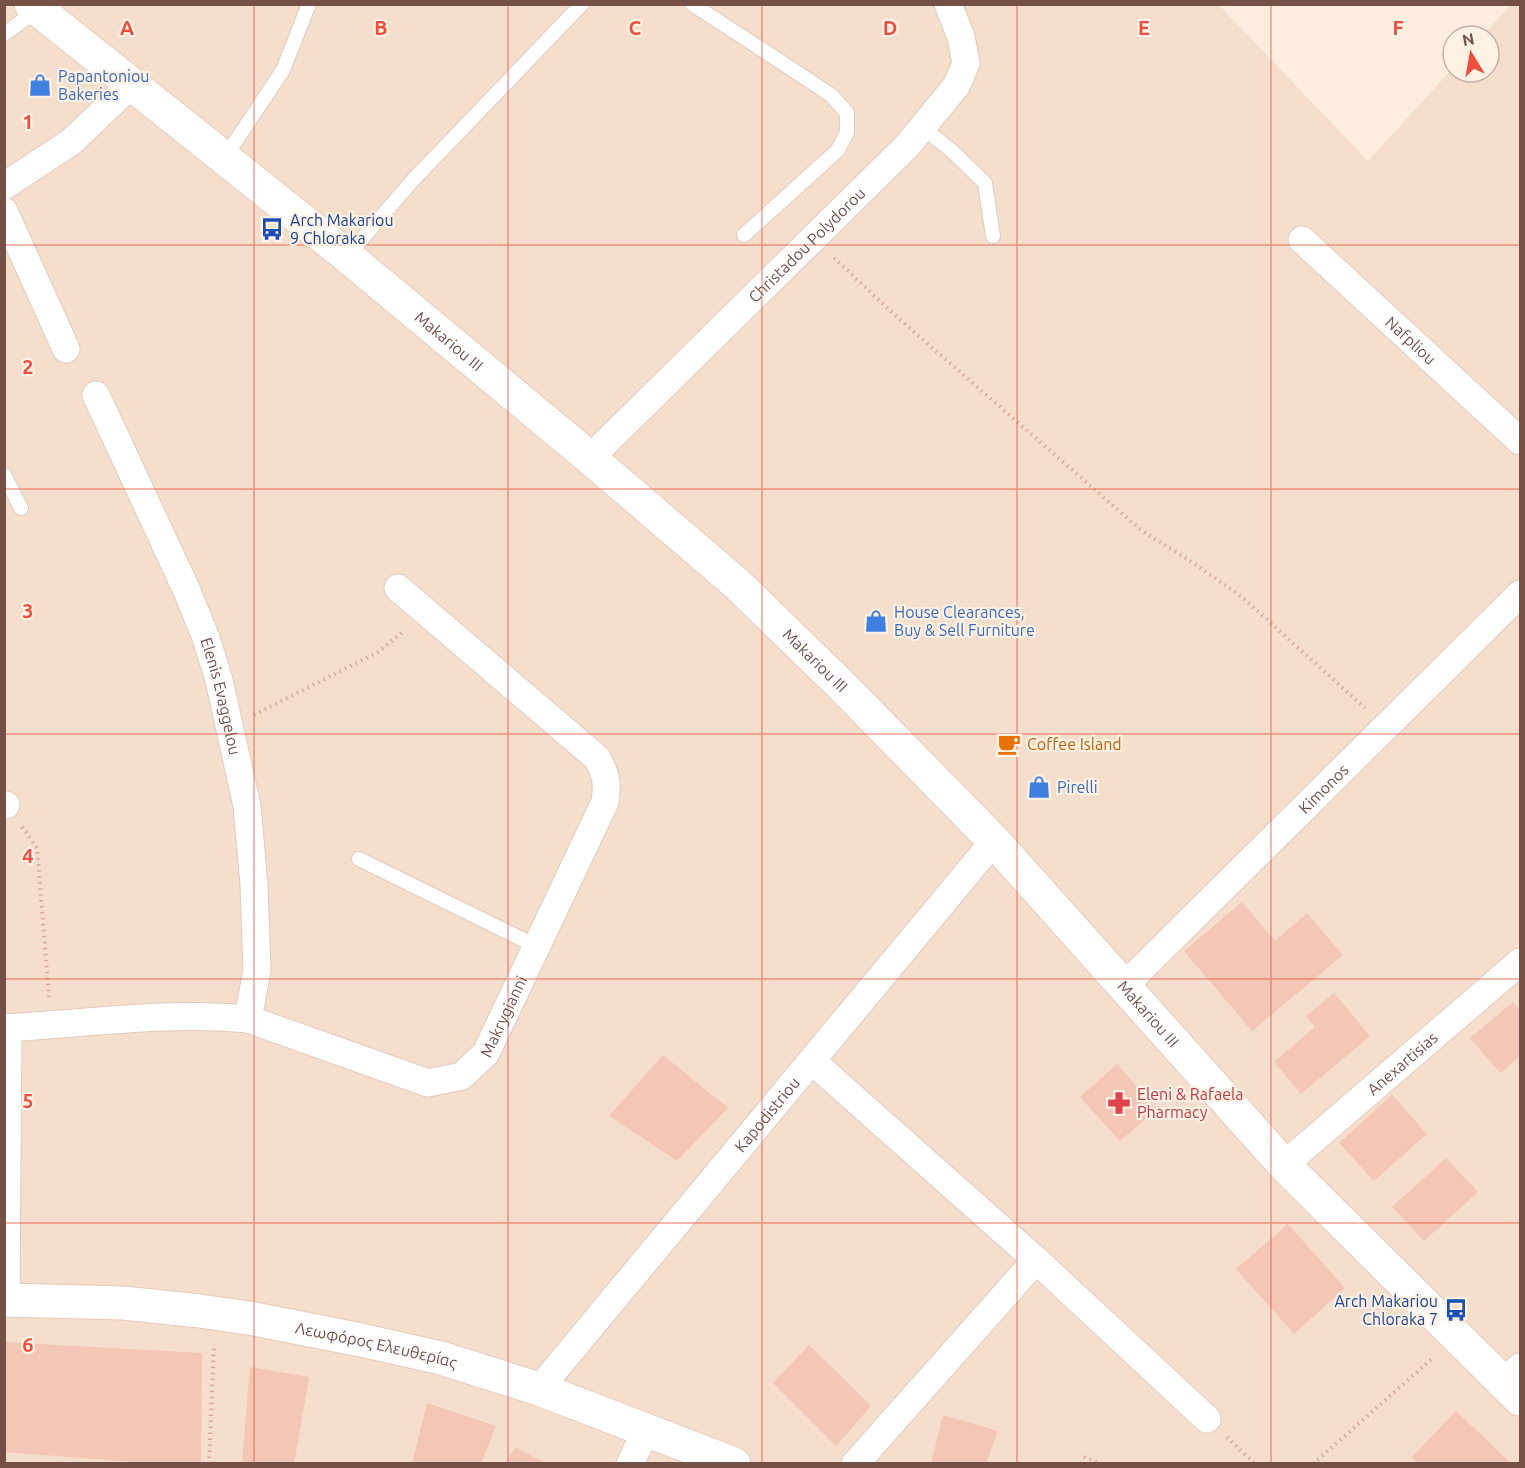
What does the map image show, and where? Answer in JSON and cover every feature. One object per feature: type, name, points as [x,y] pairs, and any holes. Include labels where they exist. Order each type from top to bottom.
[{"type":"main road","name":"Makariou III","points":[[38,6],[347,256],[736,583],[994,841],[1284,1165],[1457,1336],[1515,1383]]},
{"type":"main road","name":"Λεωφόρος Ελευθερίας","points":[[5,1300],[123,1303],[216,1313],[361,1340],[441,1358],[539,1389],[734,1464]]},
{"type":"street","name":"Christadou Polydorou","points":[[590,458],[907,146],[957,85],[966,63],[961,37],[948,4]]},
{"type":"street","points":[[4,186],[71,142],[132,84]]},
{"type":"street","points":[[4,211],[66,349]]},
{"type":"street","name":"Nafpliou","points":[[1302,240],[1521,441]]},
{"type":"street","name":"Elenis Evaggelou","points":[[96,395],[198,619],[219,680],[247,806],[257,927],[257,970],[248,1019]]},
{"type":"street","name":"Makrygianni","points":[[6,1028],[187,1017],[222,1016],[248,1019],[428,1083],[462,1076],[486,1053],[605,802],[608,787],[605,772],[597,758],[398,588]]},
{"type":"street","name":"Kimonos","points":[[1125,985],[1521,594]]},
{"type":"street","name":"Kapodistriou","points":[[539,1389],[994,841]]},
{"type":"street","name":"Anexartisias","points":[[1284,1165],[1521,962]]},
{"type":"street","points":[[5,1300],[6,1028]]},
{"type":"street","points":[[812,1060],[1036,1260],[1207,1419]]},
{"type":"street","points":[[855,1464],[1036,1260]]},
{"type":"street","points":[[630,1464],[646,1430]]},
{"type":"lane","points":[[225,158],[283,70],[309,4]]},
{"type":"lane","points":[[347,256],[414,179],[582,4]]},
{"type":"lane","points":[[692,4],[832,96],[847,113],[847,132],[838,150],[744,235]]},
{"type":"lane","points":[[4,34],[38,6]]},
{"type":"lane","points":[[922,127],[986,183],[993,236]]},
{"type":"lane","points":[[4,475],[21,508]]},
{"type":"lane","points":[[359,859],[537,946]]},
{"type":"path","points":[[812,238],[896,316],[1141,530],[1242,597],[1386,727]]},
{"type":"path","points":[[230,728],[378,652],[426,612]]},
{"type":"path","points":[[5,805],[37,848],[52,1025]]},
{"type":"path","points":[[209,1464],[216,1313]]},
{"type":"path","points":[[1312,1464],[1457,1336]]},
{"type":"path","points":[[1207,1419],[1255,1464]]},
{"type":"path","points":[[1084,1457],[1102,1464]]},
{"type":"shaded area","points":[[5,5],[1219,5],[1368,161],[1441,81],[1441,84],[1501,84],[1501,24],[1493,24],[1511,5],[1520,5],[1520,1463],[5,1464]]},
{"type":"building","points":[[1242,902],[1275,941],[1307,913],[1343,955],[1252,1031],[1184,951]]},
{"type":"building","points":[[1334,993],[1370,1036],[1301,1094],[1274,1062],[1315,1027],[1306,1016]]},
{"type":"building","points":[[1513,1002],[1520,1011],[1520,1056],[1500,1073],[1470,1038]]},
{"type":"building","points":[[663,1055],[728,1108],[677,1161],[609,1116]]},
{"type":"building","name":"Eleni & Rafaela Pharmacy","points":[[1117,1064],[1157,1109],[1120,1141],[1080,1097]]},
{"type":"building","points":[[1392,1095],[1427,1134],[1374,1181],[1339,1143]]},
{"type":"building","points":[[1446,1158],[1478,1192],[1424,1241],[1392,1207]]},
{"type":"building","points":[[1288,1224],[1345,1288],[1294,1334],[1236,1269]]},
{"type":"building","points":[[4,1342],[202,1353],[201,1464],[159,1464],[4,1452]]},
{"type":"building","points":[[809,1345],[871,1406],[836,1446],[773,1383]]},
{"type":"building","points":[[250,1367],[309,1377],[294,1464],[242,1464]]},
{"type":"building","points":[[427,1403],[496,1426],[481,1464],[412,1464]]},
{"type":"building","points":[[1456,1411],[1512,1464],[1418,1464],[1412,1457]]},
{"type":"building","points":[[943,1415],[998,1431],[986,1464],[931,1464]]},
{"type":"building","points":[[515,1447],[548,1464],[506,1464]]},
{"type":"place","name":"Papantoniou Bakeries","points":[[40,85]]},
{"type":"place","name":"Arch Makariou 9 Chloraka","points":[[272,229]]},
{"type":"place","name":"House Clearances, Buy & Sell Furniture","points":[[876,621]]},
{"type":"place","name":"Coffee Island","points":[[1009,744]]},
{"type":"place","name":"Pirelli","points":[[1039,787]]},
{"type":"place","name":"Eleni & Rafaela Pharmacy","points":[[1119,1103]]},
{"type":"place","name":"Arch Makariou Chloraka 7","points":[[1456,1310]]}]
